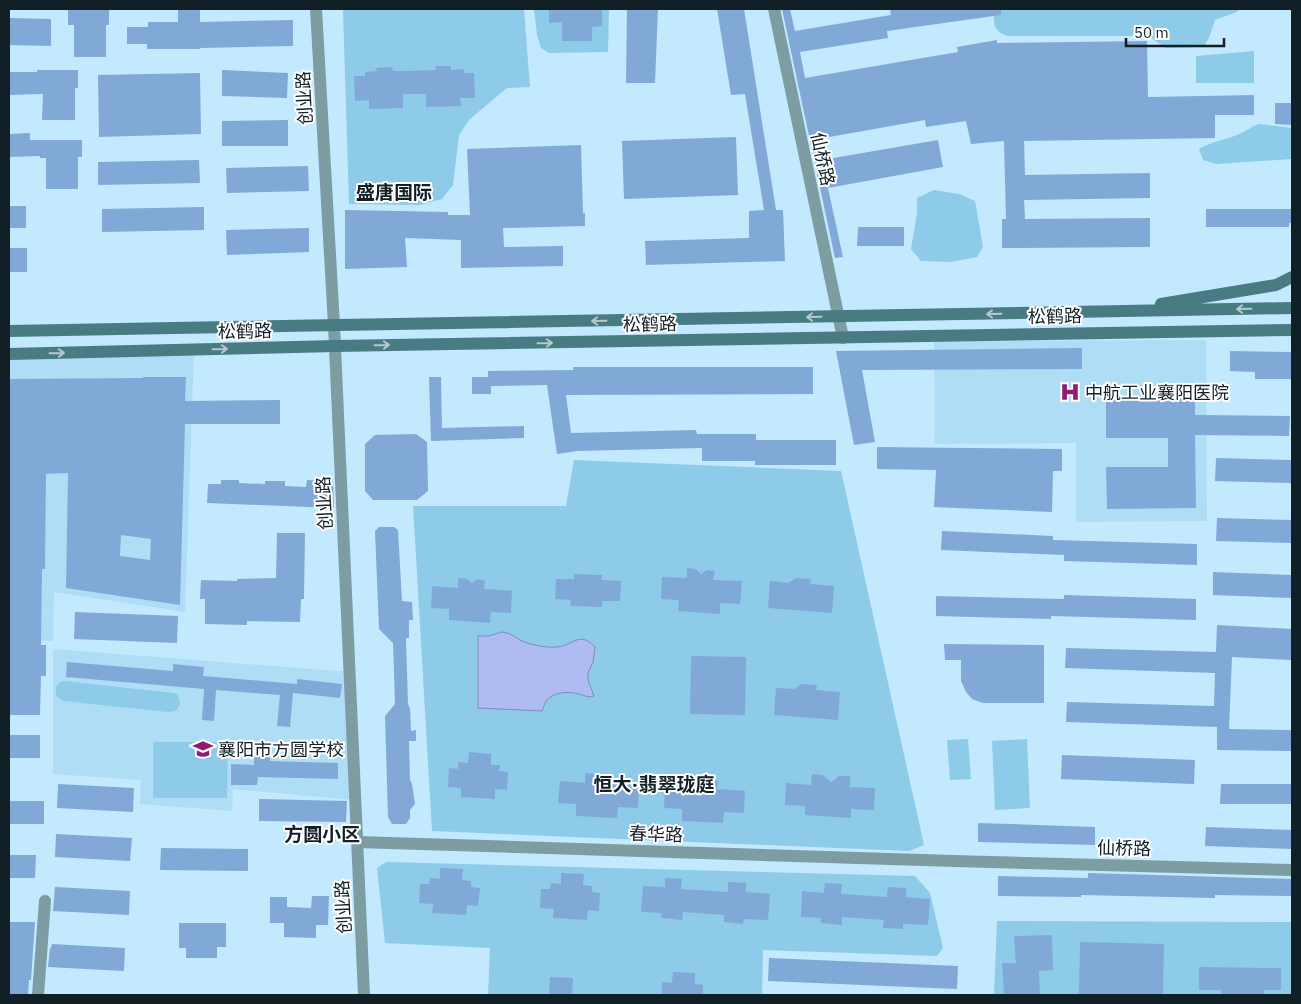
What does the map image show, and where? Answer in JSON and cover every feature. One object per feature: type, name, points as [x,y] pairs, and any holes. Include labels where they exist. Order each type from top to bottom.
[{"type":"main road","points":[[1116,311],[1276,285],[1292,277]]},
{"type":"main road","name":"松鹤路","points":[[9,331],[1292,308]]},
{"type":"main road","name":"松鹤路","points":[[9,354],[335,346],[1292,330]]},
{"type":"main road","points":[[1231,331],[1292,339]]},
{"type":"street","name":"创业路","points":[[316,9],[335,346],[364,995]]},
{"type":"street","name":"仙桥路","points":[[774,9],[842,338]]},
{"type":"street","name":"春华路","points":[[357,842],[954,861]]},
{"type":"street","name":"仙桥路","points":[[954,861],[1292,870]]},
{"type":"street","points":[[38,995],[45,901]]},
{"type":"shaded area","points":[[343,9],[524,9],[530,87],[507,88],[470,119],[459,135],[453,185],[442,199],[420,205],[349,204]]},
{"type":"shaded area","points":[[534,9],[609,9],[608,52],[549,53],[541,48],[537,35]]},
{"type":"shaded area","points":[[994,9],[1239,9],[1237,12],[1215,20],[1209,38],[1203,47],[1166,48],[1148,36],[1007,36],[996,29]]},
{"type":"shaded area","points":[[1254,51],[1254,83],[1196,83],[1196,56]]},
{"type":"shaded area","points":[[1259,124],[1292,128],[1292,159],[1216,164],[1203,160],[1199,149],[1237,135]]},
{"type":"shaded area","points":[[934,190],[959,194],[975,201],[983,247],[977,257],[951,262],[921,261],[911,249],[917,213],[917,198]]},
{"type":"shaded area","name":"中航工业襄阳医院","points":[[1206,340],[1207,521],[1076,522],[1076,443],[935,444],[934,341]]},
{"type":"shaded area","points":[[194,350],[185,612],[54,592],[53,641],[9,640],[9,354]]},
{"type":"shaded area","points":[[574,460],[841,471],[924,845],[909,851],[432,831],[413,506],[566,506]]},
{"type":"shaded area","points":[[501,632],[510,634],[519,640],[544,647],[563,646],[580,639],[589,642],[595,647],[593,662],[588,673],[588,680],[594,696],[588,697],[574,693],[558,694],[547,700],[542,711],[478,708],[478,636],[489,636]]},
{"type":"shaded area","name":"襄阳市方圆学校","points":[[53,649],[350,672],[355,800],[233,789],[232,811],[140,804],[141,780],[53,774]]},
{"type":"shaded area","points":[[63,681],[174,693],[178,695],[180,704],[176,711],[168,712],[63,701],[56,696],[56,687]]},
{"type":"shaded area","points":[[968,739],[971,779],[950,780],[947,740]]},
{"type":"shaded area","points":[[1027,739],[1030,808],[995,810],[992,741]]},
{"type":"shaded area","points":[[153,742],[228,742],[227,798],[153,798]]},
{"type":"shaded area","points":[[386,862],[915,876],[930,893],[943,948],[937,956],[763,950],[762,995],[488,995],[490,948],[385,943],[377,868]]},
{"type":"shaded area","points":[[997,921],[1292,922],[1292,995],[994,995]]},
{"type":"building","points":[[68,9],[109,9],[109,25],[106,25],[106,57],[74,57],[74,25],[68,25]]},
{"type":"building","points":[[178,9],[200,9],[200,22],[293,20],[293,46],[147,49],[147,44],[127,44],[127,27],[148,27],[148,22],[178,22]]},
{"type":"building","points":[[549,9],[602,9],[602,26],[592,27],[592,41],[562,41],[562,22],[549,23]]},
{"type":"building","points":[[627,9],[658,9],[655,83],[626,83]]},
{"type":"building","points":[[717,9],[744,9],[776,210],[783,210],[785,261],[646,265],[645,241],[749,238],[749,211],[764,210],[745,94],[731,95]]},
{"type":"building","points":[[782,9],[790,9],[795,31],[891,15],[890,9],[1001,9],[1001,15],[887,31],[888,38],[800,52],[805,78],[958,52],[957,47],[997,40],[997,43],[1147,41],[1148,97],[1254,95],[1254,115],[1215,115],[1215,138],[1024,141],[1025,175],[1150,173],[1150,198],[1024,200],[1025,219],[1150,218],[1150,247],[1002,248],[1002,219],[1006,219],[1004,141],[971,144],[966,121],[926,127],[925,120],[818,139],[822,160],[938,140],[943,167],[828,188],[843,257],[835,258]]},
{"type":"building","points":[[9,18],[51,19],[51,46],[9,45]]},
{"type":"building","points":[[435,66],[451,66],[451,70],[464,69],[464,73],[474,73],[475,98],[460,98],[461,106],[426,107],[426,94],[403,94],[403,108],[369,109],[369,100],[355,101],[354,76],[365,76],[365,72],[377,71],[376,68],[392,67],[393,71],[436,70]]},
{"type":"building","points":[[37,70],[78,70],[78,88],[75,88],[75,120],[42,120],[43,94],[9,95],[9,72],[37,72]]},
{"type":"building","points":[[222,70],[288,73],[287,98],[222,96]]},
{"type":"building","points":[[200,73],[201,134],[99,137],[98,75]]},
{"type":"building","points":[[1275,103],[1292,103],[1292,125],[1275,124]]},
{"type":"building","points":[[288,120],[288,146],[222,146],[222,121]]},
{"type":"building","points":[[30,133],[30,140],[82,140],[82,157],[78,157],[78,189],[46,189],[46,158],[40,158],[40,156],[9,157],[9,134]]},
{"type":"building","points":[[736,137],[738,195],[624,199],[622,141]]},
{"type":"building","points":[[581,145],[585,226],[503,228],[504,247],[563,246],[563,266],[461,268],[461,240],[405,238],[407,267],[345,269],[345,210],[448,212],[448,215],[470,215],[467,149]]},
{"type":"building","points":[[199,160],[200,183],[98,185],[98,162]]},
{"type":"building","points":[[308,166],[309,191],[227,193],[226,168]]},
{"type":"building","points":[[9,206],[26,206],[26,228],[9,228]]},
{"type":"building","points":[[204,207],[204,230],[102,232],[102,209]]},
{"type":"building","points":[[1206,209],[1292,209],[1292,223],[1289,223],[1289,227],[1206,227]]},
{"type":"building","points":[[858,227],[904,227],[904,246],[857,246]]},
{"type":"building","points":[[309,228],[309,252],[227,255],[226,230]]},
{"type":"building","points":[[9,248],[27,248],[27,272],[9,272]]},
{"type":"building","points":[[1082,348],[1082,369],[862,370],[875,442],[854,445],[836,351]]},
{"type":"building","points":[[1230,351],[1292,352],[1292,379],[1255,379],[1255,372],[1230,371]]},
{"type":"building","points":[[573,367],[813,367],[813,394],[566,395],[571,433],[696,430],[697,434],[756,434],[756,440],[836,440],[836,465],[755,465],[755,461],[702,461],[702,448],[577,451],[557,454],[547,385],[491,386],[491,394],[472,394],[472,377],[488,377],[488,371],[573,370]]},
{"type":"building","points":[[186,377],[185,401],[280,400],[280,424],[185,424],[180,605],[66,588],[68,473],[46,474],[45,569],[42,569],[41,645],[46,645],[46,676],[41,676],[40,715],[9,715],[9,379]],"holes":[[[121,535],[151,539],[150,560],[120,556]]]},
{"type":"building","points":[[429,377],[441,377],[442,428],[524,426],[524,438],[431,441]]},
{"type":"building","points":[[1106,396],[1195,396],[1195,415],[1290,416],[1289,436],[1195,435],[1196,508],[1107,509],[1106,467],[1168,467],[1168,438],[1106,438]]},
{"type":"building","points":[[416,434],[427,442],[428,491],[417,500],[373,500],[365,491],[365,444],[375,435]]},
{"type":"building","points":[[877,447],[1062,449],[1062,471],[1053,471],[1052,512],[934,507],[936,470],[877,469]]},
{"type":"building","points":[[1216,458],[1292,460],[1292,483],[1215,481]]},
{"type":"building","points":[[221,480],[239,480],[239,483],[265,484],[265,481],[285,481],[285,486],[306,487],[307,480],[333,481],[334,508],[207,503],[208,484],[221,484]]},
{"type":"building","points":[[1217,518],[1292,520],[1292,543],[1216,541]]},
{"type":"building","points":[[379,527],[394,527],[398,530],[402,601],[412,602],[413,620],[409,620],[409,638],[406,638],[408,704],[410,708],[411,731],[416,730],[416,741],[409,741],[410,780],[415,804],[410,810],[410,818],[406,824],[392,824],[388,817],[385,716],[395,704],[393,643],[379,629],[375,531]]},
{"type":"building","points":[[942,531],[1053,536],[1053,540],[1197,544],[1197,565],[1064,561],[1064,555],[941,550]]},
{"type":"building","points":[[277,533],[305,533],[304,599],[301,599],[300,622],[247,621],[247,625],[205,624],[205,599],[200,599],[201,580],[237,581],[237,579],[276,578]]},
{"type":"building","points":[[687,568],[696,569],[701,574],[707,570],[715,571],[713,580],[742,581],[740,604],[720,603],[720,614],[678,611],[679,600],[661,599],[662,577],[687,578]]},
{"type":"building","points":[[1213,572],[1292,575],[1292,598],[1213,595]]},
{"type":"building","points":[[574,574],[602,575],[602,580],[621,581],[620,601],[602,601],[602,607],[570,606],[571,600],[555,599],[556,579],[574,579]]},
{"type":"building","points":[[458,578],[467,579],[472,583],[477,579],[485,581],[484,589],[512,591],[511,613],[491,612],[490,623],[449,620],[449,609],[431,608],[432,586],[458,588]]},
{"type":"building","points":[[796,578],[811,579],[810,584],[834,586],[832,613],[768,608],[770,581],[788,583]]},
{"type":"building","points":[[1064,595],[1196,599],[1196,620],[1051,616],[1051,619],[936,616],[936,596],[1064,599]]},
{"type":"building","points":[[75,612],[178,616],[177,643],[74,639]]},
{"type":"building","points":[[1217,625],[1292,629],[1292,660],[1232,657],[1229,729],[1292,730],[1292,751],[1217,750],[1217,727],[1066,722],[1067,702],[1214,706],[1215,673],[1065,668],[1066,648],[1216,652]]},
{"type":"building","points":[[944,644],[1044,645],[1044,703],[983,703],[972,699],[961,681],[961,660],[945,660]]},
{"type":"building","points":[[691,656],[746,657],[745,715],[690,714]]},
{"type":"building","points":[[67,662],[173,671],[173,664],[204,667],[203,676],[297,684],[297,679],[342,684],[340,698],[293,693],[290,727],[277,726],[280,695],[216,690],[214,721],[202,720],[204,689],[66,677]]},
{"type":"building","points":[[801,684],[817,685],[816,690],[840,692],[838,720],[774,715],[776,688],[794,689]]},
{"type":"building","points":[[9,735],[40,735],[40,758],[9,758]]},
{"type":"building","points":[[469,752],[491,754],[491,765],[500,765],[499,771],[508,772],[507,790],[495,789],[495,799],[461,797],[461,788],[448,787],[449,768],[458,769],[458,762],[468,763]]},
{"type":"building","points":[[1062,755],[1195,760],[1194,784],[1061,779]]},
{"type":"building","points":[[254,756],[270,756],[270,761],[338,763],[338,779],[258,777],[257,785],[231,785],[231,764],[254,765]]},
{"type":"building","points":[[585,773],[594,774],[599,778],[605,775],[612,776],[612,784],[639,786],[638,808],[618,807],[617,818],[576,816],[576,804],[558,803],[560,781],[585,783]]},
{"type":"building","points":[[812,774],[823,775],[831,782],[839,776],[850,776],[850,787],[875,788],[874,810],[851,809],[851,818],[805,815],[805,806],[785,805],[786,783],[811,785]]},
{"type":"building","points":[[691,778],[700,779],[705,783],[710,780],[718,781],[717,789],[745,791],[744,813],[724,812],[723,823],[682,821],[682,809],[664,808],[665,787],[691,788]]},
{"type":"building","points":[[58,784],[134,788],[133,812],[57,808]]},
{"type":"building","points":[[1221,784],[1292,784],[1292,804],[1220,804]]},
{"type":"building","points":[[259,799],[347,801],[346,822],[259,821]]},
{"type":"building","points":[[9,801],[44,801],[44,824],[9,824]]},
{"type":"building","points":[[978,823],[1095,827],[1095,845],[978,842]]},
{"type":"building","points":[[1206,827],[1292,830],[1292,849],[1205,846]]},
{"type":"building","points":[[56,834],[132,838],[130,861],[55,857]]},
{"type":"building","points":[[161,848],[248,849],[248,871],[160,870]]},
{"type":"building","points":[[9,855],[36,855],[35,878],[9,878]]},
{"type":"building","points":[[440,868],[463,869],[462,880],[471,881],[471,887],[480,888],[478,906],[467,905],[466,915],[432,913],[433,904],[419,903],[420,884],[429,884],[430,878],[440,879]]},
{"type":"building","points":[[561,873],[584,874],[583,885],[592,886],[592,892],[600,893],[599,911],[588,910],[587,920],[553,918],[554,909],[540,908],[541,889],[550,889],[551,883],[561,884]]},
{"type":"building","points":[[1088,873],[1292,879],[1292,896],[1215,895],[1215,898],[1081,895],[1081,897],[998,896],[998,876],[1088,878]]},
{"type":"building","points":[[665,878],[682,879],[681,889],[728,892],[728,882],[746,883],[746,892],[770,894],[768,920],[744,919],[743,924],[724,922],[724,915],[683,912],[682,920],[661,918],[662,913],[641,912],[643,886],[665,887]]},
{"type":"building","points":[[825,883],[842,884],[841,894],[887,897],[888,887],[906,888],[906,897],[930,899],[928,925],[903,924],[903,929],[883,928],[884,920],[842,917],[842,925],[821,923],[821,918],[801,917],[802,891],[824,893]]},
{"type":"building","points":[[55,887],[130,891],[129,915],[53,911]]},
{"type":"building","points":[[312,896],[329,896],[328,925],[316,925],[316,938],[284,937],[284,923],[270,923],[270,897],[287,897],[287,907],[311,908]]},
{"type":"building","points":[[9,922],[35,922],[31,980],[29,980],[28,995],[9,995]]},
{"type":"building","points":[[179,923],[226,923],[226,947],[217,947],[217,958],[186,958],[186,948],[179,948]]},
{"type":"building","points":[[1052,935],[1053,970],[1039,971],[1040,995],[1004,995],[1002,963],[1016,963],[1014,936]]},
{"type":"building","points":[[1080,942],[1164,944],[1163,995],[1079,994]]},
{"type":"building","points":[[52,944],[125,948],[124,971],[48,967]]},
{"type":"building","points":[[769,958],[958,966],[957,989],[768,981]]},
{"type":"building","points":[[1199,967],[1281,968],[1281,990],[1264,990],[1264,995],[1221,995],[1221,990],[1199,990]]},
{"type":"building","points":[[673,972],[695,973],[695,984],[703,985],[703,995],[662,995],[662,982],[672,983]]},
{"type":"building","points":[[550,977],[573,978],[572,995],[549,995]]},
{"type":"place","name":"中航工业襄阳医院","points":[[1070,392]]},
{"type":"place","name":"襄阳市方圆学校","points":[[203,749]]},
{"type":"district","name":"盛唐国际","points":[[394,192]]},
{"type":"district","name":"恒大·翡翠珑庭","points":[[654,784]]},
{"type":"district","name":"方圆小区","points":[[322,834]]}]
